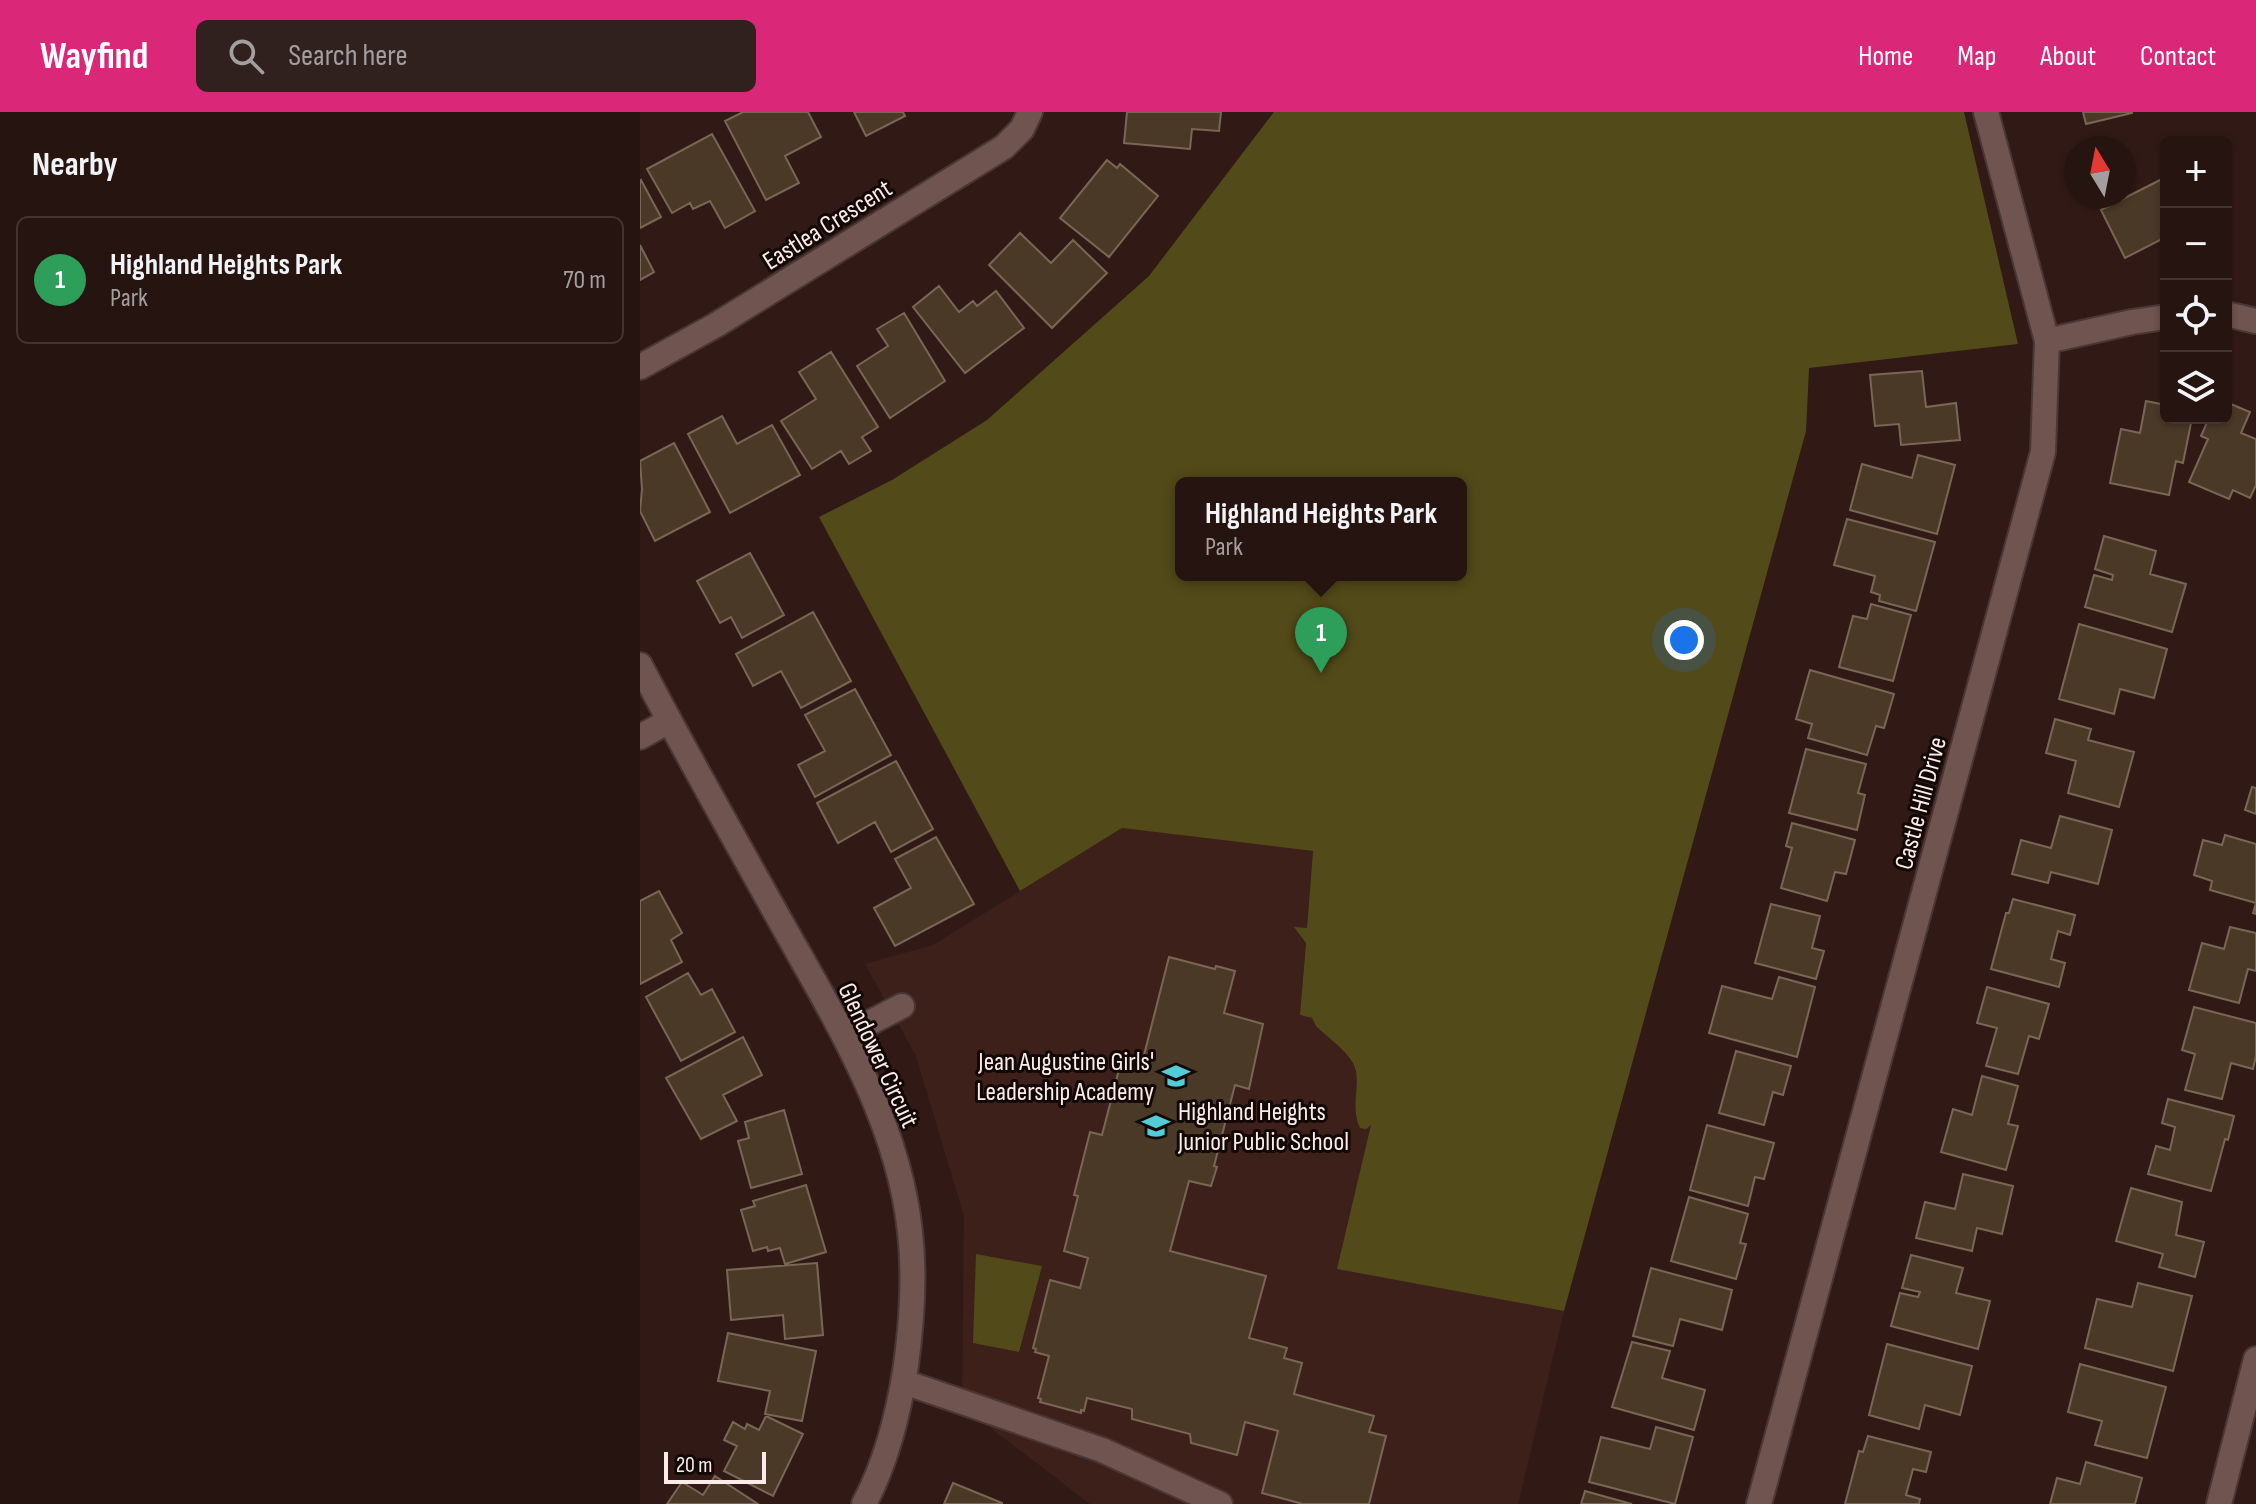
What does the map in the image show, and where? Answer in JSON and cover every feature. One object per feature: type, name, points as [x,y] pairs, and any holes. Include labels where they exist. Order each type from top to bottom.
[{"type":"street","name":"Eastlea Crescent","points":[[640,367],[716,325],[1004,147],[1022,129],[1030,112]]},
{"type":"street","name":"Castle Hill Drive","points":[[1759,1504],[2043,452],[2047,341],[1986,112]]},
{"type":"street","points":[[2232,315],[2256,321]]},
{"type":"street","points":[[2047,341],[2160,318]]},
{"type":"street","name":"Glendower Circuit","points":[[640,665],[844,1036],[880,1116],[906,1204],[913,1254],[913,1304],[904,1382],[884,1453],[864,1504]]},
{"type":"street","points":[[640,737],[669,721]]},
{"type":"street","points":[[844,1036],[902,1006]]},
{"type":"street","points":[[2219,1504],[2256,1359]]},
{"type":"street","points":[[904,1382],[1102,1450],[1220,1504]]},
{"type":"shaded area","points":[[1274,112],[1964,112],[2018,344],[1809,368],[1806,431],[1564,1311],[1337,1269],[1371,1125],[1366,1129],[1360,1128],[1357,1119],[1357,1078],[1350,1058],[1316,1026],[1312,1018],[1300,1015],[1306,943],[1294,927],[1307,928],[1313,851],[1122,828],[1020,891],[819,517],[892,480],[987,420],[1149,276]]},
{"type":"shaded area","name":"Highland Heights Junior Public School","points":[[1122,828],[1313,851],[1300,1015],[1396,1040],[1338,1269],[1564,1311],[1518,1504],[1090,1504],[962,1406],[964,1216],[916,1056],[865,964],[933,945]]},
{"type":"shaded area","points":[[976,1254],[1042,1266],[1019,1352],[973,1343]]},
{"type":"building","points":[[743,112],[808,112],[821,137],[785,156],[799,183],[766,200],[725,121]]},
{"type":"building","points":[[854,112],[903,112],[905,116],[866,136]]},
{"type":"building","points":[[1127,112],[1221,112],[1219,131],[1192,129],[1190,149],[1124,143]]},
{"type":"building","points":[[2083,112],[2132,112],[2132,113],[2086,124]]},
{"type":"building","points":[[712,134],[755,211],[725,228],[710,201],[693,209],[690,203],[672,213],[647,169]]},
{"type":"building","points":[[1107,160],[1117,168],[1120,164],[1158,196],[1109,257],[1060,218]]},
{"type":"building","points":[[2160,180],[2160,240],[2125,258],[2101,210],[2136,208],[2136,192]]},
{"type":"building","points":[[640,181],[661,217],[640,228]]},
{"type":"building","points":[[1020,233],[1051,263],[1073,240],[1107,273],[1052,328],[989,265]]},
{"type":"building","points":[[640,245],[654,272],[640,280]]},
{"type":"building","points":[[939,286],[959,312],[973,301],[977,306],[996,291],[1024,328],[965,373],[913,307]]},
{"type":"building","points":[[904,313],[945,381],[890,418],[857,366],[888,346],[877,329]]},
{"type":"building","points":[[831,352],[878,427],[862,437],[871,451],[849,464],[841,451],[812,469],[781,421],[816,399],[799,372]]},
{"type":"building","points":[[1922,371],[1926,407],[1956,403],[1960,440],[1901,445],[1899,424],[1875,426],[1870,375]]},
{"type":"building","points":[[2146,401],[2160,404],[2160,424],[2191,424],[2183,463],[2176,461],[2169,495],[2110,483],[2121,429],[2140,433]]},
{"type":"building","points":[[2232,404],[2250,412],[2241,433],[2256,439],[2256,485],[2250,498],[2233,490],[2229,499],[2189,482],[2208,439],[2201,436],[2206,424],[2232,424]]},
{"type":"building","points":[[722,416],[737,444],[772,425],[800,475],[730,513],[688,434]]},
{"type":"building","points":[[674,443],[710,512],[655,541],[640,511],[640,461]]},
{"type":"building","points":[[1918,455],[1955,465],[1937,534],[1850,510],[1862,464],[1912,478]]},
{"type":"building","points":[[1847,519],[1935,542],[1916,611],[1879,601],[1880,595],[1871,592],[1875,576],[1834,565]]},
{"type":"building","points":[[2104,536],[2156,551],[2150,574],[2186,584],[2172,632],[2085,607],[2094,575],[2112,580],[2113,575],[2095,569]]},
{"type":"building","points":[[750,553],[784,615],[742,638],[731,617],[720,623],[697,581]]},
{"type":"building","points":[[1871,604],[1911,615],[1893,681],[1839,667],[1853,616],[1867,619]]},
{"type":"building","points":[[813,612],[851,681],[801,708],[781,671],[753,686],[736,654]]},
{"type":"building","points":[[2079,624],[2167,649],[2154,698],[2120,689],[2114,714],[2059,699]]},
{"type":"building","points":[[1810,670],[1894,694],[1884,728],[1876,726],[1867,755],[1808,738],[1812,724],[1796,719]]},
{"type":"building","points":[[855,689],[891,755],[815,797],[798,765],[825,751],[805,715]]},
{"type":"building","points":[[2055,719],[2091,729],[2088,740],[2134,752],[2119,807],[2068,793],[2076,761],[2046,753]]},
{"type":"building","points":[[1806,749],[1866,764],[1858,793],[1865,795],[1857,830],[1789,813]]},
{"type":"building","points":[[896,761],[933,829],[891,852],[875,822],[838,843],[817,803]]},
{"type":"building","points":[[2252,787],[2256,788],[2256,814],[2245,810]]},
{"type":"building","points":[[2060,816],[2112,830],[2098,884],[2051,872],[2048,883],[2012,874],[2021,840],[2051,848]]},
{"type":"building","points":[[1792,823],[1855,840],[1846,874],[1835,872],[1827,901],[1781,888],[1792,848],[1786,846]]},
{"type":"building","points":[[2225,835],[2256,844],[2256,903],[2210,890],[2212,881],[2194,875],[2203,840],[2222,845]]},
{"type":"building","points":[[936,837],[974,904],[895,946],[874,908],[911,888],[895,859]]},
{"type":"building","points":[[659,891],[682,933],[671,940],[682,962],[640,984],[640,901]]},
{"type":"building","points":[[2013,899],[2075,915],[2070,935],[2058,931],[2051,959],[2065,963],[2059,987],[1991,969],[2006,913],[2009,913]]},
{"type":"building","points":[[1771,904],[1820,916],[1812,948],[1824,951],[1816,979],[1755,963]]},
{"type":"building","points":[[2230,927],[2256,933],[2256,971],[2248,969],[2239,1003],[2189,990],[2202,943],[2224,949]]},
{"type":"building","points":[[1169,957],[1235,971],[1224,1013],[1263,1024],[1249,1089],[1235,1085],[1211,1186],[1189,1181],[1170,1251],[1266,1276],[1249,1338],[1287,1348],[1284,1358],[1302,1363],[1294,1394],[1374,1416],[1369,1432],[1386,1436],[1369,1504],[1303,1504],[1262,1493],[1278,1431],[1245,1422],[1237,1455],[1191,1443],[1190,1434],[1132,1419],[1132,1409],[1087,1398],[1081,1413],[1040,1402],[1038,1398],[1049,1356],[1035,1352],[1033,1348],[1050,1280],[1080,1288],[1088,1258],[1064,1251],[1090,1132],[1102,1135],[1123,1054],[1143,1059]]},
{"type":"building","points":[[688,973],[701,995],[712,989],[735,1032],[681,1061],[646,997]]},
{"type":"building","points":[[1779,977],[1815,987],[1797,1057],[1709,1033],[1722,986],[1772,999]]},
{"type":"building","points":[[1987,987],[2049,1004],[2039,1039],[2029,1036],[2018,1074],[1986,1066],[1997,1028],[1977,1023]]},
{"type":"building","points":[[2194,1007],[2256,1023],[2253,1069],[2231,1063],[2222,1099],[2185,1090],[2195,1054],[2182,1050]]},
{"type":"building","points":[[743,1037],[762,1075],[723,1095],[737,1121],[701,1139],[666,1078]]},
{"type":"building","points":[[1736,1051],[1791,1066],[1783,1095],[1773,1092],[1764,1125],[1719,1113]]},
{"type":"building","points":[[1982,1076],[2018,1086],[2008,1124],[2018,1126],[2006,1170],[1941,1152],[1953,1109],[1972,1115]]},
{"type":"building","points":[[2168,1099],[2234,1116],[2211,1191],[2148,1174],[2156,1146],[2170,1150],[2175,1127],[2162,1123]]},
{"type":"building","points":[[784,1110],[802,1174],[751,1188],[738,1141],[749,1138],[745,1122]]},
{"type":"building","points":[[1707,1125],[1774,1143],[1764,1179],[1755,1177],[1748,1206],[1690,1190]]},
{"type":"building","points":[[1963,1174],[2013,1186],[2002,1234],[1977,1228],[1972,1251],[1916,1238],[1925,1202],[1955,1209]]},
{"type":"building","points":[[806,1185],[826,1252],[785,1264],[780,1248],[768,1251],[767,1247],[753,1251],[741,1210],[755,1206],[753,1201]]},
{"type":"building","points":[[2131,1188],[2182,1202],[2176,1235],[2204,1242],[2195,1277],[2159,1267],[2163,1254],[2116,1241]]},
{"type":"building","points":[[1689,1197],[1748,1214],[1740,1243],[1746,1244],[1736,1279],[1671,1261]]},
{"type":"building","points":[[1911,1255],[1963,1268],[1956,1293],[1990,1301],[1978,1349],[1891,1326],[1900,1293],[1918,1297],[1920,1292],[1902,1288]]},
{"type":"building","points":[[817,1263],[823,1335],[785,1339],[783,1315],[731,1320],[727,1270]]},
{"type":"building","points":[[1651,1268],[1732,1290],[1722,1330],[1680,1319],[1673,1346],[1633,1336]]},
{"type":"building","points":[[2138,1283],[2192,1296],[2173,1371],[2085,1348],[2097,1299],[2132,1307]]},
{"type":"building","points":[[728,1333],[816,1351],[802,1421],[765,1414],[770,1391],[718,1381]]},
{"type":"building","points":[[1632,1342],[1670,1351],[1662,1378],[1705,1390],[1694,1430],[1612,1407]]},
{"type":"building","points":[[1887,1344],[1972,1366],[1960,1415],[1925,1405],[1919,1429],[1869,1415]]},
{"type":"building","points":[[2080,1364],[2166,1387],[2147,1458],[2095,1445],[2102,1421],[2068,1412]]},
{"type":"building","points":[[766,1416],[803,1434],[773,1496],[724,1471],[737,1446],[724,1440],[733,1422],[745,1429],[747,1424],[759,1430]]},
{"type":"building","points":[[1656,1427],[1693,1437],[1675,1504],[1589,1482],[1601,1437],[1650,1449]]},
{"type":"building","points":[[1868,1436],[1931,1452],[1926,1472],[1913,1469],[1906,1495],[1920,1499],[1919,1504],[1845,1504],[1859,1451],[1863,1452]]},
{"type":"building","points":[[2086,1462],[2142,1478],[2135,1504],[2050,1504],[2057,1478],[2080,1484]]},
{"type":"building","points":[[715,1476],[758,1504],[667,1504],[682,1482],[703,1495]]},
{"type":"building","points":[[953,1483],[1002,1503],[1002,1504],[944,1504]]},
{"type":"building","points":[[1585,1491],[1628,1503],[1632,1504],[1581,1504]]},
{"type":"place","name":"Highland Heights Park","points":[[1321,673]]},
{"type":"place","name":"Jean Augustine Girls' Leadership Academy","points":[[1176,1076]]},
{"type":"place","name":"Highland Heights Junior Public School","points":[[1156,1126]]}]
